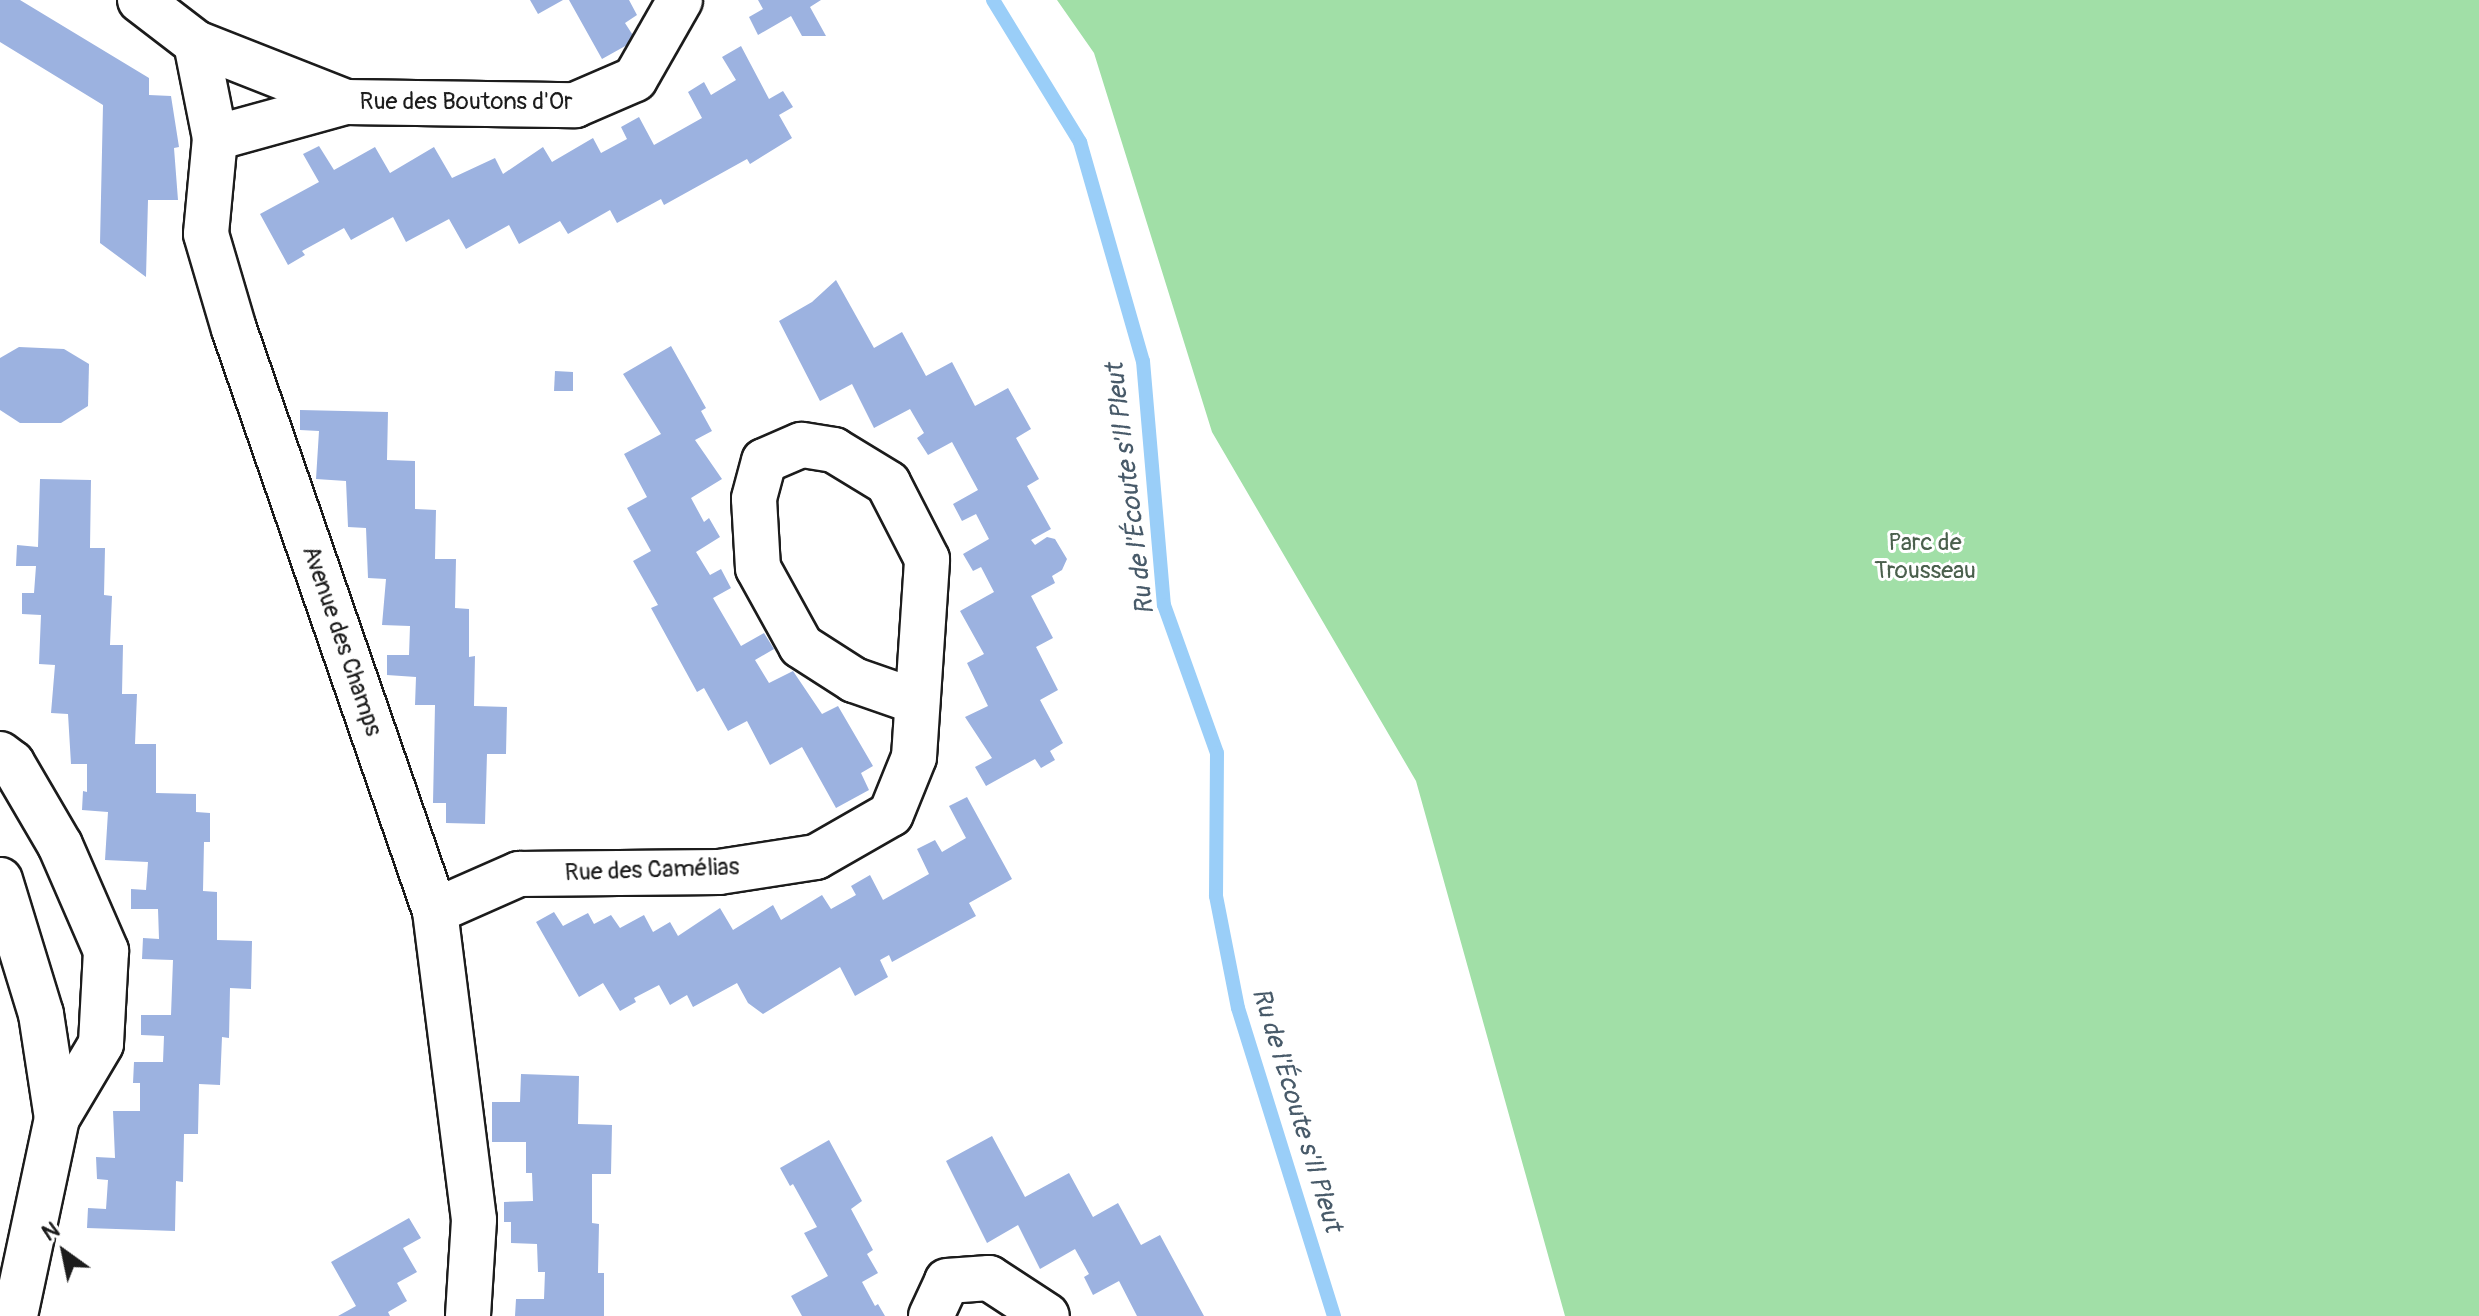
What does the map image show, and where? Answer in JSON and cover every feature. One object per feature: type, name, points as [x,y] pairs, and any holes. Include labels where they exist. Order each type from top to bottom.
[{"type":"street","points":[[140,0],[196,43]]},
{"type":"street","name":"Rue des Boutons d'Or","points":[[215,138],[346,102],[575,105],[635,79],[680,0]]},
{"type":"street","name":"Rue des Boutons d'Or","points":[[196,43],[346,102]]},
{"type":"street","name":"Avenue des Champs","points":[[196,43],[215,138],[206,234],[234,329],[435,911],[474,1220],[468,1316]]},
{"type":"street","name":"Rue des Camélias","points":[[435,911],[519,874],[719,872],[816,857],[891,814],[914,757],[927,559],[888,483],[834,450],[801,445],[764,461],[754,499],[758,568],[801,646],[854,680],[917,702]]},
{"type":"street","points":[[0,754],[12,763],[60,845],[106,951],[101,1044],[57,1118],[13,1299]]},
{"type":"street","points":[[0,880],[41,1014],[57,1118]]},
{"type":"street","points":[[931,1316],[947,1281],[989,1278],[1047,1316]]},
{"type":"green space","name":"Parc de Trousseau","points":[[1057,0],[2479,0],[2479,1316],[1565,1316],[1416,781],[1212,432],[1094,53]]},
{"type":"building","points":[[0,0],[20,0],[149,78],[149,95],[171,96],[179,147],[174,148],[178,200],[148,200],[146,277],[100,243],[103,105],[0,42]]},
{"type":"building","points":[[530,0],[563,0],[538,14]]},
{"type":"building","points":[[569,0],[629,0],[637,15],[625,23],[636,40],[602,59]]},
{"type":"building","points":[[758,0],[821,0],[810,7],[826,36],[802,36],[791,16],[758,35],[749,17],[763,9]]},
{"type":"building","points":[[741,46],[769,99],[783,91],[793,107],[779,115],[792,138],[750,164],[747,159],[664,205],[661,199],[617,223],[610,210],[568,234],[560,221],[519,244],[509,225],[466,249],[449,219],[406,242],[393,217],[351,240],[344,228],[302,251],[305,255],[288,265],[260,214],[319,182],[303,154],[319,146],[334,170],[375,147],[390,173],[434,147],[452,178],[495,158],[503,174],[543,147],[552,162],[593,138],[601,153],[627,139],[621,127],[639,117],[654,145],[702,118],[688,92],[704,82],[711,95],[736,80],[722,57]]},
{"type":"building","points":[[836,280],[874,348],[902,332],[926,376],[952,362],[975,406],[1008,388],[1031,429],[1016,438],[1039,479],[1027,486],[1051,529],[1031,540],[1035,545],[1047,537],[1055,539],[1067,559],[1062,570],[1052,576],[1055,583],[1031,596],[1053,638],[1036,647],[1058,690],[1040,700],[1063,743],[1050,751],[1055,760],[1041,768],[1035,759],[986,786],[975,767],[992,758],[965,717],[988,706],[967,663],[984,654],[960,611],[994,592],[981,567],[973,571],[963,554],[989,539],[976,514],[962,521],[953,504],[978,490],[952,442],[928,455],[917,438],[924,433],[910,409],[874,428],[852,384],[820,401],[779,321],[812,302]]},
{"type":"building","points":[[671,346],[706,408],[701,411],[712,431],[695,440],[722,479],[691,498],[704,522],[709,518],[720,537],[696,552],[710,575],[721,569],[731,588],[713,598],[741,646],[764,633],[774,649],[755,660],[769,683],[793,671],[822,714],[838,706],[873,766],[861,773],[869,790],[836,808],[802,747],[770,765],[747,721],[728,731],[704,688],[697,692],[651,608],[658,605],[633,561],[651,551],[627,508],[647,497],[624,454],[661,434],[623,374]]},
{"type":"building","points":[[19,347],[64,349],[89,364],[88,406],[61,423],[20,423],[0,410],[0,358]]},
{"type":"building","points":[[555,371],[573,372],[573,391],[554,391]]},
{"type":"building","points":[[300,410],[388,412],[387,460],[415,461],[415,509],[436,510],[435,559],[456,559],[455,608],[469,609],[469,657],[475,656],[474,706],[507,707],[506,754],[487,754],[485,824],[446,823],[446,803],[433,803],[435,705],[415,705],[416,677],[387,675],[387,655],[409,655],[410,626],[382,625],[386,579],[368,578],[366,528],[348,527],[346,481],[316,479],[319,431],[300,430]]},
{"type":"building","points":[[40,479],[91,480],[90,548],[105,548],[104,595],[112,596],[110,645],[123,645],[122,694],[137,694],[135,744],[156,744],[156,793],[196,794],[196,812],[210,813],[210,842],[204,842],[203,891],[217,892],[217,940],[252,941],[251,989],[230,988],[229,1038],[222,1037],[220,1085],[199,1084],[198,1134],[184,1134],[183,1182],[176,1181],[175,1231],[87,1228],[88,1208],[106,1209],[108,1180],[97,1179],[96,1157],[115,1158],[113,1111],[140,1111],[140,1083],[133,1083],[134,1062],[163,1062],[164,1036],[141,1035],[141,1015],[171,1015],[173,960],[142,959],[143,938],[159,939],[158,909],[131,909],[131,889],[146,890],[148,862],[105,860],[108,812],[82,810],[83,791],[87,792],[87,764],[71,764],[68,714],[51,713],[55,665],[39,664],[41,615],[22,614],[22,593],[34,593],[36,566],[16,566],[17,545],[38,547]]},
{"type":"building","points":[[967,797],[1012,879],[969,903],[976,916],[892,962],[889,955],[880,960],[888,977],[855,996],[840,967],[763,1014],[748,1003],[737,983],[693,1007],[687,995],[670,1005],[659,985],[634,998],[636,1002],[620,1011],[603,983],[579,997],[536,922],[554,912],[563,926],[588,913],[594,924],[611,915],[620,928],[644,915],[653,932],[670,922],[678,936],[720,908],[733,930],[773,905],[781,920],[822,895],[831,909],[856,895],[851,886],[870,875],[883,900],[929,874],[917,849],[935,840],[942,852],[966,838],[949,806]]},
{"type":"building","points":[[521,1074],[579,1076],[578,1124],[612,1125],[611,1174],[592,1174],[592,1223],[599,1224],[598,1273],[604,1273],[604,1316],[515,1316],[516,1299],[544,1299],[545,1272],[538,1272],[537,1244],[511,1243],[511,1222],[504,1222],[504,1202],[533,1201],[532,1173],[526,1173],[526,1142],[492,1142],[492,1102],[520,1102]]},
{"type":"building","points":[[992,1136],[1025,1197],[1069,1173],[1093,1217],[1118,1203],[1141,1245],[1160,1235],[1204,1316],[1137,1316],[1119,1281],[1093,1295],[1084,1277],[1089,1274],[1075,1249],[1040,1269],[1018,1225],[987,1243],[946,1161]]},
{"type":"building","points":[[829,1140],[862,1201],[851,1209],[873,1250],[867,1254],[878,1273],[862,1282],[875,1306],[878,1304],[885,1316],[802,1316],[791,1296],[828,1276],[804,1233],[817,1227],[793,1184],[790,1186],[780,1168]]},
{"type":"building","points":[[409,1218],[421,1238],[403,1248],[417,1272],[397,1283],[407,1301],[388,1312],[390,1316],[338,1316],[356,1306],[331,1262]]},
{"type":"waterway","name":"Ru de l'Écoute s'Il Pleut","points":[[993,0],[1080,142],[1143,361],[1164,605],[1217,753],[1216,896],[1238,1008],[1334,1316]]}]
